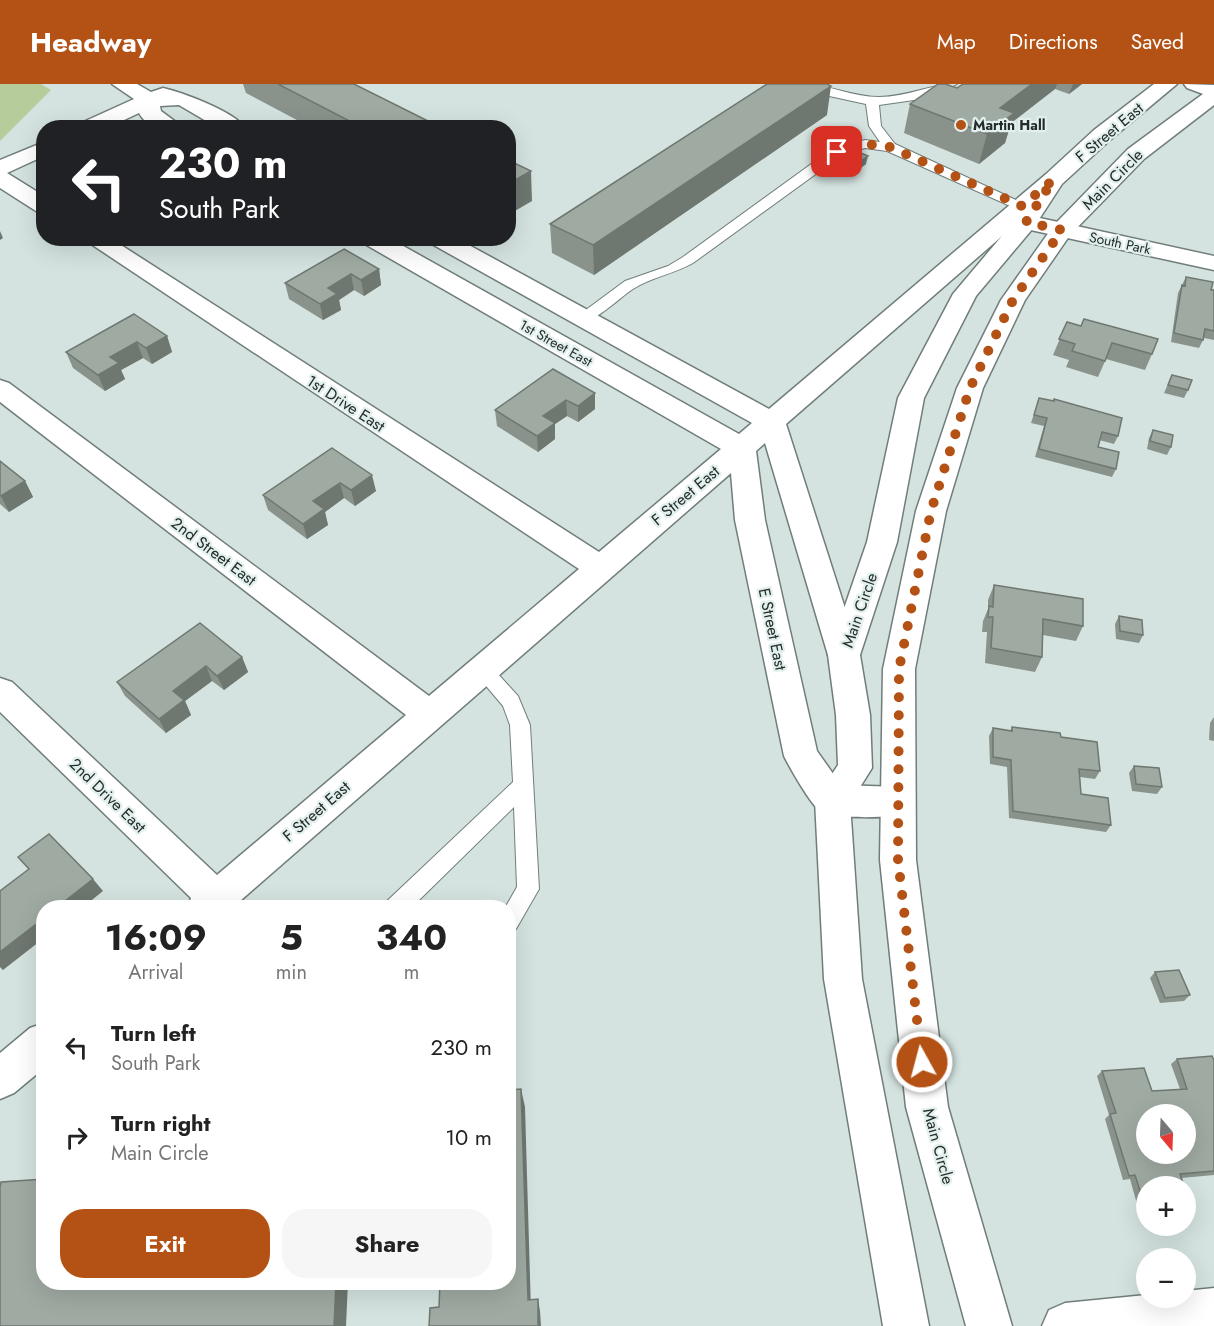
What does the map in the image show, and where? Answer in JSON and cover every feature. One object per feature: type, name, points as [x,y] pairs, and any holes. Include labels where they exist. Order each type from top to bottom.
[{"type":"street","points":[[122,84],[150,100],[183,99],[221,120]]},
{"type":"street","points":[[106,120],[184,84]]},
{"type":"street","name":"F Street East","points":[[1053,180],[1102,135],[1167,84]]},
{"type":"street","points":[[1194,84],[1214,93]]},
{"type":"street","name":"Main Circle","points":[[989,1326],[927,1107],[898,860],[899,669],[931,511],[970,388],[1013,300],[1062,230],[1136,154],[1214,93]]},
{"type":"street","points":[[150,100],[150,114],[160,120]]},
{"type":"street","points":[[0,168],[36,152]]},
{"type":"street","points":[[0,178],[36,201]]},
{"type":"street","name":"Main Circle","points":[[832,800],[855,768],[853,715],[844,655],[882,542],[911,398],[965,294],[1024,214],[1053,180]]},
{"type":"street","name":"F Street East","points":[[214,900],[599,567],[1024,214]]},
{"type":"street","name":"South Park","points":[[1024,214],[1062,230],[1214,263]]},
{"type":"street","name":"1st Drive East","points":[[105,246],[599,567]]},
{"type":"street","name":"1st Street East","points":[[385,246],[742,448]]},
{"type":"street","points":[[453,246],[772,422],[844,655]]},
{"type":"street","name":"2nd Street East","points":[[0,389],[428,713]]},
{"type":"street","name":"E Street East","points":[[742,448],[750,520],[801,756],[832,800]]},
{"type":"street","name":"2nd Drive East","points":[[0,691],[208,900]]},
{"type":"street","points":[[898,802],[832,800],[843,979],[906,1326]]},
{"type":"street","points":[[0,1079],[36,1052]]},
{"type":"street","points":[[1065,1326],[1214,1311]]},
{"type":"lane","points":[[808,84],[844,97],[872,100],[918,98],[951,84]]},
{"type":"lane","points":[[872,100],[875,126],[890,147]]},
{"type":"lane","points":[[584,318],[630,284],[673,269],[688,260],[837,152],[865,144],[890,147],[1024,214]]},
{"type":"lane","points":[[482,668],[511,702],[520,725],[528,889],[516,909]]},
{"type":"lane","points":[[402,900],[524,784]]},
{"type":"green space","points":[[0,84],[41,84],[51,90],[0,141]]},
{"type":"building","points":[[278,84],[354,84],[426,120],[348,120]]},
{"type":"building","points":[[767,84],[827,84],[831,86],[593,245],[550,224]]},
{"type":"building","points":[[938,84],[957,88],[963,84],[1032,84],[1000,108],[1014,113],[987,134],[910,104]]},
{"type":"building","points":[[856,151],[868,156],[861,161],[848,157]]},
{"type":"building","points":[[516,164],[531,171],[516,179]]},
{"type":"building","points":[[344,249],[379,269],[361,280],[351,274],[328,288],[337,294],[320,304],[285,283]]},
{"type":"building","points":[[1186,277],[1213,282],[1211,290],[1214,290],[1214,331],[1205,329],[1203,340],[1174,333],[1182,285],[1185,286]]},
{"type":"building","points":[[134,314],[167,336],[146,348],[137,342],[110,357],[119,363],[98,375],[66,352]]},
{"type":"building","points":[[1084,319],[1158,339],[1152,354],[1112,343],[1105,361],[1072,351],[1075,344],[1059,339],[1067,322],[1081,326]]},
{"type":"building","points":[[553,369],[595,393],[578,406],[566,400],[543,416],[555,423],[537,436],[495,410]]},
{"type":"building","points":[[1172,375],[1192,380],[1188,390],[1168,385]]},
{"type":"building","points":[[1039,398],[1054,401],[1054,399],[1122,418],[1118,436],[1102,432],[1098,447],[1119,452],[1116,469],[1039,449],[1047,418],[1034,415]]},
{"type":"building","points":[[1153,430],[1173,435],[1171,447],[1150,441]]},
{"type":"building","points":[[332,448],[372,475],[351,490],[340,483],[313,501],[324,509],[303,524],[263,495]]},
{"type":"building","points":[[0,461],[25,481],[1,496],[0,495]]},
{"type":"building","points":[[994,585],[1083,599],[1083,626],[1043,619],[1042,657],[991,648],[993,617],[988,617],[989,606],[993,607]]},
{"type":"building","points":[[1119,616],[1142,620],[1143,635],[1120,631]]},
{"type":"building","points":[[200,623],[242,657],[217,676],[206,666],[173,691],[184,700],[159,719],[117,682]]},
{"type":"building","points":[[1012,727],[1060,733],[1061,737],[1097,742],[1100,771],[1079,769],[1081,794],[1108,798],[1111,825],[1013,811],[1011,760],[993,757],[993,728],[1012,731]]},
{"type":"building","points":[[1134,766],[1159,768],[1162,787],[1136,784]]},
{"type":"building","points":[[49,834],[93,879],[66,900],[36,900],[36,924],[0,952],[0,891],[29,869],[18,857]]},
{"type":"building","points":[[1179,970],[1190,995],[1165,998],[1155,972]]},
{"type":"building","points":[[1212,1056],[1214,1060],[1214,1171],[1180,1174],[1181,1176],[1136,1176],[1136,1178],[1135,1175],[1129,1176],[1110,1114],[1116,1113],[1102,1071],[1144,1068],[1152,1091],[1187,1089],[1177,1059]]},
{"type":"building","points":[[516,1089],[521,1089],[528,1300],[538,1299],[538,1326],[429,1326],[430,1308],[439,1307],[440,1290],[516,1290]]},
{"type":"building","points":[[36,1180],[36,1290],[336,1290],[334,1326],[0,1326],[1,1182]]},
{"type":"place","name":"Martin Hall","points":[[961,125]]},
{"type":"route","points":[[837,152],[865,144],[890,147],[1022,206],[1053,180],[1026,222],[1062,230],[1013,300],[970,388],[931,511],[899,669],[898,860],[922,1062]]}]
